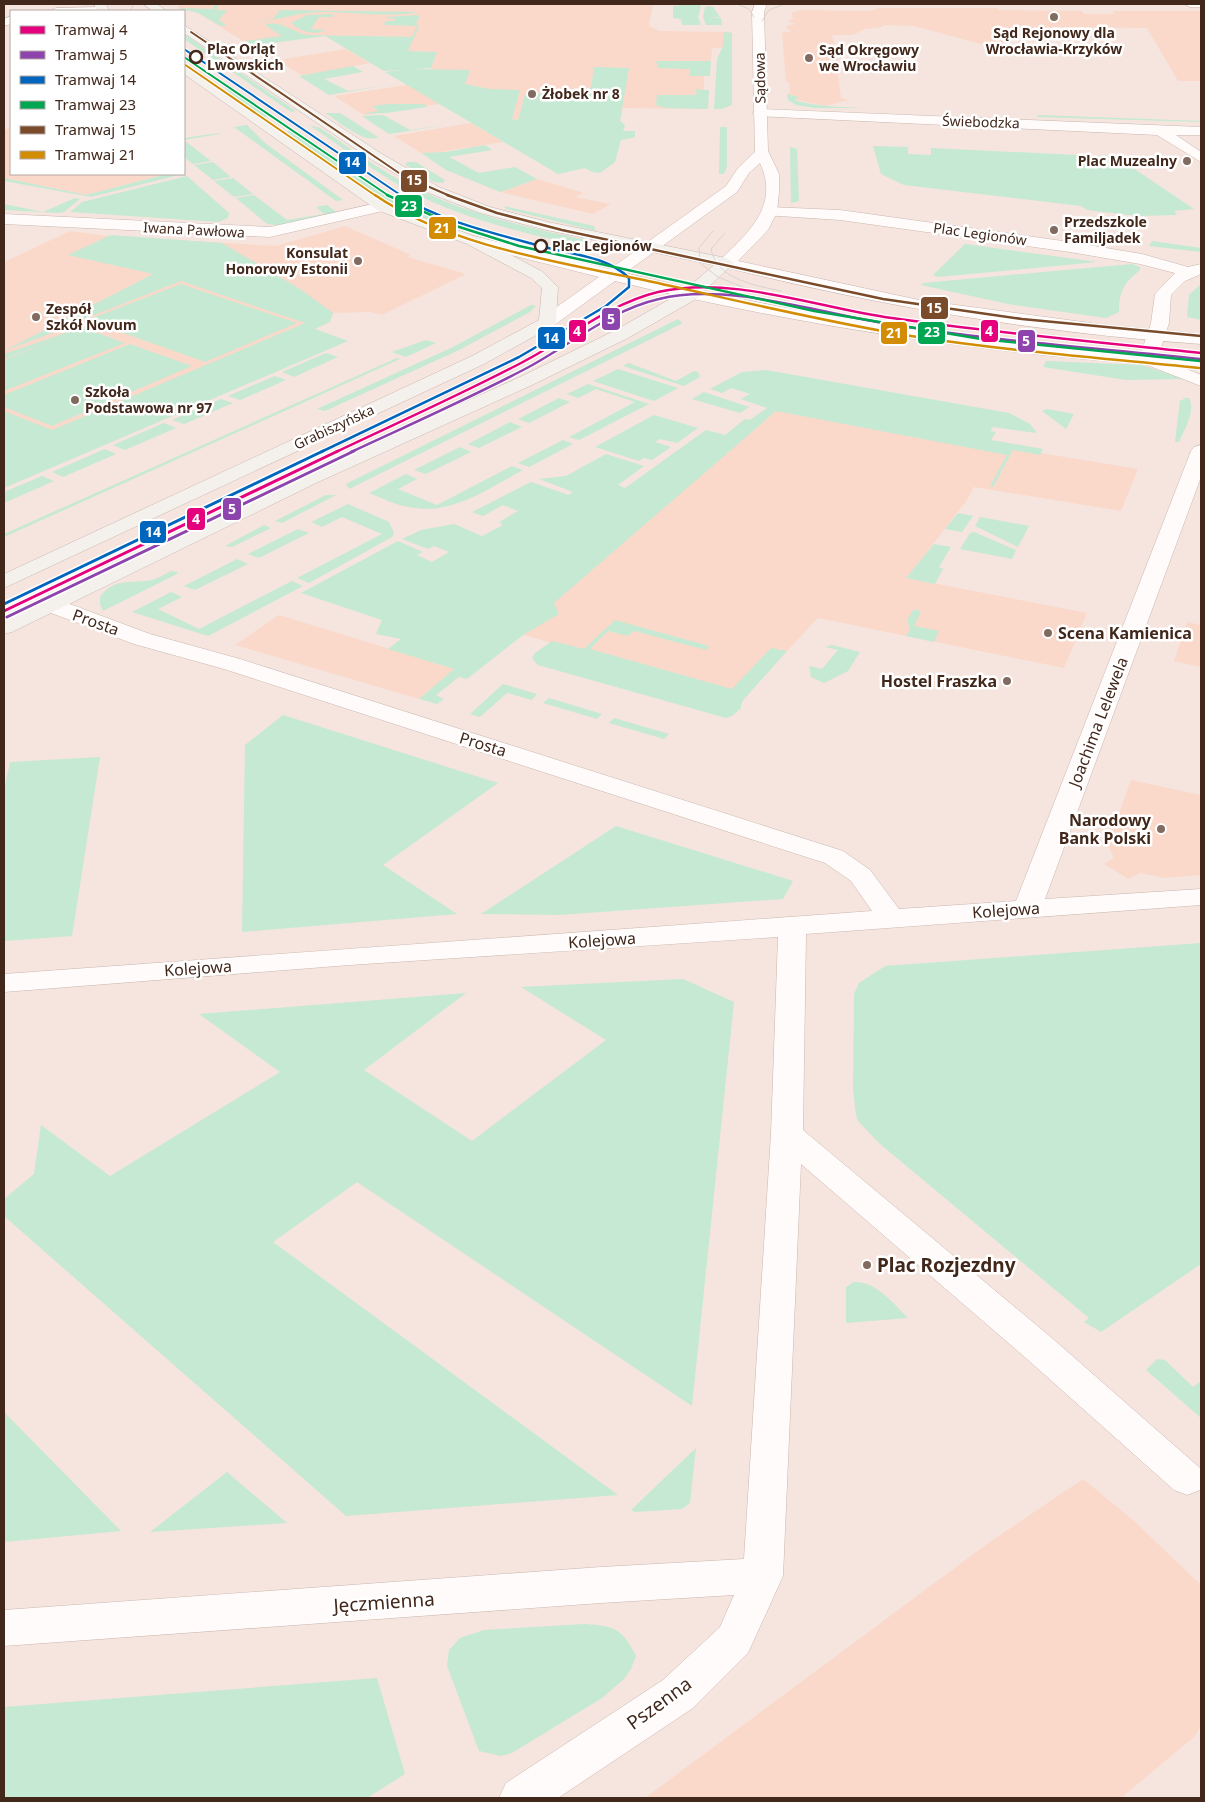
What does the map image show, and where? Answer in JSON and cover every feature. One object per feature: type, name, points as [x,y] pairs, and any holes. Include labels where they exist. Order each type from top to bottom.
[{"type":"main road","points":[[185,29],[414,181],[458,200],[547,226],[726,263]]},
{"type":"main road","points":[[185,69],[382,207],[473,242],[545,281],[551,292],[547,322]]},
{"type":"main road","points":[[304,122],[321,120]]},
{"type":"main road","points":[[270,128],[287,125]]},
{"type":"main road","name":"Sądowa","points":[[690,294],[726,263]]},
{"type":"main road","points":[[4,627],[309,479],[526,381],[646,321],[690,294]]},
{"type":"main road","name":"Grabiszyńska","points":[[4,582],[478,360],[547,322]]},
{"type":"street","points":[[52,10],[64,4]]},
{"type":"street","name":"Sądowa","points":[[726,263],[760,230],[768,212],[772,174],[762,153],[758,10],[760,4]]},
{"type":"street","points":[[1190,4],[1201,4]]},
{"type":"street","points":[[52,10],[101,8]]},
{"type":"street","name":"Świebodzka","points":[[760,113],[1160,131],[1201,130]]},
{"type":"street","points":[[1160,131],[1201,158]]},
{"type":"street","points":[[650,248],[732,190],[743,171],[762,153]]},
{"type":"street","name":"Iwana Pawłowa","points":[[4,219],[241,233],[282,231],[382,207]]},
{"type":"street","name":"Plac Legionów","points":[[768,212],[840,215],[1079,248],[1195,270]]},
{"type":"street","points":[[9,234],[28,221]]},
{"type":"street","points":[[473,242],[690,294],[792,315],[976,343],[1201,363]]},
{"type":"street","name":"Grabiszyńska","points":[[547,322],[650,248]]},
{"type":"street","points":[[726,263],[919,305],[1104,330],[1201,339]]},
{"type":"street","name":"Plac Legionów","points":[[1148,359],[1160,323],[1163,294],[1178,278],[1195,270]]},
{"type":"street","points":[[1148,359],[1201,381]]},
{"type":"street","name":"Joachima Lelewela","points":[[1027,909],[1201,451]]},
{"type":"street","name":"Prosta","points":[[50,605],[142,639],[232,664],[834,857],[852,866],[870,882],[890,918]]},
{"type":"street","name":"Kolejowa","points":[[4,983],[350,956],[792,927],[890,918],[1201,897]]},
{"type":"street","points":[[764,1576],[787,1134],[792,927]]},
{"type":"street","points":[[787,1134],[1040,1349],[1187,1479]]},
{"type":"street","name":"Jęczmienna","points":[[4,1628],[601,1585],[764,1576]]},
{"type":"street","name":"Pszenna","points":[[521,1798],[678,1694],[734,1640],[764,1576]]},
{"type":"shaded area","points":[[181,4],[653,4],[649,26],[660,31],[731,32],[731,48],[712,48],[711,61],[705,61],[703,109],[623,108],[620,121],[483,119],[454,102],[364,115],[334,96],[426,82],[437,52],[408,51],[394,37],[376,36],[317,36],[251,46],[198,13],[177,8]]},
{"type":"shaded area","points":[[879,8],[998,8],[999,10],[1082,11],[1084,14],[1114,14],[1113,11],[1201,11],[1201,81],[1178,81],[1147,28],[1054,27],[995,44],[981,44],[914,26],[882,25],[884,27],[865,29],[853,35],[832,35],[839,65],[837,65],[841,98],[849,100],[825,106],[793,99],[798,97],[787,94],[790,93],[789,82],[786,82],[782,33],[792,31],[787,29],[786,26],[796,24],[786,21],[795,19],[790,18],[793,17],[790,13],[801,10],[871,11]]},
{"type":"shaded area","points":[[346,49],[370,63],[303,76],[277,60]]},
{"type":"shaded area","points":[[471,123],[503,142],[428,154],[421,153],[394,136]]},
{"type":"shaded area","points":[[10,127],[10,175],[163,175],[86,195],[4,178],[4,130]]},
{"type":"shaded area","points":[[537,179],[584,193],[575,197],[611,204],[593,214],[500,192]]},
{"type":"shaded area","name":"Szkoła Podstawowa nr 97","points":[[345,226],[411,255],[408,256],[411,258],[466,274],[382,315],[370,312],[333,313],[330,322],[4,462],[4,262],[70,231],[108,236],[276,246]]},
{"type":"shaded area","points":[[777,410],[1138,469],[1121,511],[974,487],[967,500],[907,578],[1087,613],[1064,668],[818,618],[741,695],[513,632]]},
{"type":"shaded area","points":[[279,615],[455,669],[419,699],[235,645]]},
{"type":"shaded area","points":[[1187,622],[1201,625],[1201,667],[1174,661]]},
{"type":"shaded area","name":"Narodowy Bank Polski","points":[[1131,780],[1201,795],[1201,875],[1165,878],[1140,873],[1128,879],[1104,864],[1114,858],[1108,844]]},
{"type":"shaded area","points":[[1083,1479],[1133,1520],[1201,1585],[1201,1726],[1195,1736],[1121,1798],[645,1798],[987,1544]]},
{"type":"green space","points":[[216,4],[219,4],[216,10],[227,10],[219,20],[227,26],[221,26],[198,13],[177,8],[212,9]]},
{"type":"green space","points":[[697,4],[701,6],[698,17],[701,25],[682,25],[681,19],[673,18],[673,6]]},
{"type":"green space","points":[[705,7],[713,7],[720,17],[709,17],[721,18],[722,25],[706,25],[703,17]]},
{"type":"green space","points":[[280,10],[416,12],[409,14],[370,14],[311,12],[273,20],[257,21],[273,19]]},
{"type":"green space","points":[[333,14],[332,17],[319,17],[311,29],[325,30],[321,32],[307,32],[291,23],[307,15]]},
{"type":"green space","points":[[420,15],[416,24],[419,26],[408,51],[437,52],[431,68],[384,71],[325,36],[251,46],[245,41],[282,36],[265,25],[271,24],[281,25],[308,35],[412,37],[417,26],[386,25],[384,24],[386,21],[394,21],[395,19],[385,17]]},
{"type":"green space","points":[[724,32],[732,33],[732,105],[722,109],[714,109],[717,59],[723,46]]},
{"type":"green space","points":[[185,35],[296,111],[291,112],[185,40]]},
{"type":"green space","points":[[656,61],[711,61],[710,76],[689,76],[690,69],[658,68]]},
{"type":"green space","points":[[353,66],[363,72],[324,79],[348,91],[383,86],[329,95],[299,76]]},
{"type":"green space","points":[[594,67],[629,68],[620,121],[625,125],[623,131],[635,131],[635,137],[621,140],[615,162],[600,173],[592,172],[585,168],[558,174],[385,72],[409,69],[470,70],[465,84],[489,89],[520,90],[512,119],[518,120],[525,95],[588,89],[591,87]]},
{"type":"green space","points":[[215,77],[272,116],[264,117],[229,92]]},
{"type":"green space","points":[[697,86],[699,90],[709,90],[708,109],[665,108],[656,105],[657,95],[696,95]]},
{"type":"green space","points":[[787,94],[799,97],[794,100],[811,104],[867,108],[815,108],[796,105],[788,100]]},
{"type":"green space","points":[[423,104],[427,107],[386,113],[362,114],[379,111],[372,106]]},
{"type":"green space","points":[[325,113],[340,113],[378,137],[372,139],[359,135]]},
{"type":"green space","points":[[383,115],[410,130],[446,125],[389,134],[362,116]]},
{"type":"green space","points":[[1037,115],[1201,121],[1201,122],[1038,117]]},
{"type":"green space","points":[[247,125],[265,143],[343,200],[336,201],[234,127]]},
{"type":"green space","points":[[309,125],[320,128],[389,174],[434,197],[500,220],[591,241],[582,246],[493,224],[450,209],[395,183]]},
{"type":"green space","points":[[720,127],[727,127],[727,167],[724,174],[719,174]]},
{"type":"green space","points":[[290,128],[347,168],[386,192],[427,213],[449,221],[435,221],[415,214],[392,202],[342,171],[287,132]]},
{"type":"green space","points":[[218,133],[227,139],[219,134],[185,140],[185,138]]},
{"type":"green space","points":[[185,141],[211,161],[193,164],[185,158]]},
{"type":"green space","points":[[485,145],[492,150],[449,157],[479,173],[515,167],[537,179],[500,192],[446,170],[421,153],[446,152]]},
{"type":"green space","points":[[873,146],[908,147],[908,154],[931,155],[931,148],[1078,155],[1093,158],[1104,155],[1118,158],[1194,209],[1174,211],[1177,214],[1175,215],[1138,216],[1087,210],[1081,206],[904,185],[881,174]]},
{"type":"green space","points":[[790,147],[797,149],[799,201],[791,203]]},
{"type":"green space","points":[[213,162],[231,177],[213,180],[194,165]]},
{"type":"green space","points":[[407,162],[416,162],[445,180],[443,183],[434,182],[405,165]]},
{"type":"green space","points":[[163,175],[179,175],[91,197],[4,181],[4,178],[86,195]]},
{"type":"green space","points":[[187,176],[229,213],[228,218],[218,222],[70,212],[82,202]]},
{"type":"green space","points":[[233,178],[253,194],[234,197],[214,181]]},
{"type":"green space","points":[[254,195],[287,220],[324,214],[316,207],[327,205],[338,213],[285,226],[267,224],[236,198]]},
{"type":"green space","points":[[75,198],[80,199],[64,212],[59,213],[4,210],[4,204],[43,212]]},
{"type":"green space","points":[[504,206],[594,226],[596,231],[506,209]]},
{"type":"green space","points":[[111,235],[222,243],[300,289],[333,313],[330,322],[315,329],[348,341],[4,488],[4,411],[52,430],[305,323],[181,281],[4,351],[153,274],[68,255]]},
{"type":"green space","points":[[1152,241],[1201,248],[1201,252],[1149,246]]},
{"type":"green space","points":[[965,244],[1097,262],[938,277],[933,275]]},
{"type":"green space","points":[[1132,264],[1140,267],[1140,270],[1126,283],[1121,293],[1119,312],[1106,318],[1008,304],[921,285],[923,283]]},
{"type":"green space","points":[[181,284],[297,323],[205,362],[87,320]]},
{"type":"green space","points":[[1201,284],[1201,320],[1187,317],[1189,295]]},
{"type":"green space","points":[[531,305],[536,306],[530,312],[457,351],[325,411],[317,409],[453,347]]},
{"type":"green space","points":[[678,319],[683,323],[349,489],[346,484]]},
{"type":"green space","points":[[83,327],[85,328],[4,359],[4,354]]},
{"type":"green space","points":[[84,328],[125,343],[4,391],[4,360]]},
{"type":"green space","points":[[426,340],[436,343],[406,357],[392,352]]},
{"type":"green space","points":[[130,344],[192,366],[52,426],[4,407],[4,395]]},
{"type":"green space","points":[[326,353],[338,357],[294,377],[282,372]]},
{"type":"green space","points":[[397,358],[400,359],[4,537],[4,534]]},
{"type":"green space","points":[[1046,361],[1142,365],[1184,379],[1126,380],[1043,367]]},
{"type":"green space","points":[[629,363],[676,381],[694,371],[698,372],[700,377],[684,386],[623,366]]},
{"type":"green space","points":[[618,369],[678,388],[654,401],[593,381]]},
{"type":"green space","points":[[766,370],[1009,413],[1030,424],[1037,433],[993,427],[990,431],[996,432],[991,440],[1043,449],[1040,455],[1013,450],[993,487],[990,486],[1007,455],[776,411],[554,603],[559,614],[523,635],[467,679],[459,677],[436,695],[444,699],[437,704],[419,699],[454,669],[388,649],[401,639],[376,634],[382,620],[301,593],[398,541],[423,552],[417,555],[432,562],[449,552],[434,546],[428,549],[402,539],[421,530],[454,524],[482,536],[503,525],[499,522],[518,511],[503,505],[483,516],[472,512],[531,482],[569,495],[573,492],[539,479],[566,476],[606,454],[644,466],[618,485],[625,488],[706,430],[725,435],[745,419],[750,420],[767,408],[741,399],[750,394],[731,388],[722,393],[710,389],[742,372]]},
{"type":"green space","points":[[275,376],[286,380],[240,400],[228,396]]},
{"type":"green space","points":[[588,384],[649,404],[579,440],[569,437],[635,402],[596,389],[578,398],[567,394]]},
{"type":"green space","points":[[704,392],[749,407],[740,413],[692,399]]},
{"type":"green space","points":[[559,398],[570,402],[529,423],[518,419]]},
{"type":"green space","points":[[1181,398],[1189,398],[1191,409],[1179,442],[1175,442],[1180,400],[1186,400]]},
{"type":"green space","points":[[221,399],[233,403],[184,424],[172,420]]},
{"type":"green space","points":[[1047,409],[1074,414],[1066,429],[1042,411]]},
{"type":"green space","points":[[654,415],[698,428],[677,443],[660,439],[655,442],[671,447],[652,460],[644,458],[639,461],[595,447]]},
{"type":"green space","points":[[510,422],[522,427],[479,448],[468,444]]},
{"type":"green space","points":[[164,423],[176,428],[125,450],[113,445]]},
{"type":"green space","points":[[563,440],[573,444],[529,467],[518,463]]},
{"type":"green space","points":[[460,447],[471,452],[426,474],[414,470]]},
{"type":"green space","points":[[105,449],[116,454],[63,477],[52,472]]},
{"type":"green space","points":[[512,466],[523,470],[468,499],[439,508],[424,509],[404,506],[369,493],[406,474],[417,479],[398,489],[437,505]]},
{"type":"green space","points":[[42,476],[54,481],[4,503],[4,492]]},
{"type":"green space","points":[[326,495],[336,495],[282,523],[275,521]]},
{"type":"green space","points":[[348,504],[389,522],[394,533],[392,537],[309,583],[297,578],[382,534],[342,517],[322,527],[311,522]]},
{"type":"green space","points":[[958,513],[973,516],[962,532],[945,529]]},
{"type":"green space","points":[[980,517],[1029,526],[1018,547],[975,526]]},
{"type":"green space","points":[[264,525],[271,528],[232,547],[225,546]]},
{"type":"green space","points":[[298,529],[309,533],[259,558],[248,554]]},
{"type":"green space","points":[[974,532],[1016,550],[1012,559],[960,549],[970,533]]},
{"type":"green space","points":[[934,544],[951,547],[939,567],[943,569],[935,584],[906,578]]},
{"type":"green space","points":[[237,559],[248,564],[195,590],[184,586]]},
{"type":"green space","points":[[171,571],[177,572],[177,574],[103,611],[100,597],[111,586],[124,582],[152,580]]},
{"type":"green space","points":[[292,581],[303,586],[208,636],[132,612],[171,592],[182,597],[158,609],[199,629]]},
{"type":"green space","points":[[914,609],[921,612],[914,626],[939,631],[934,642],[906,636],[910,630],[907,620]]},
{"type":"green space","points":[[615,620],[709,646],[706,650],[634,631],[628,636],[608,631],[590,649],[732,689],[771,648],[787,651],[744,699],[741,708],[732,716],[726,718],[538,665],[532,658],[535,653],[552,641],[584,649]]},
{"type":"green space","points":[[832,645],[860,652],[848,671],[824,683],[811,677],[809,666],[822,669],[838,650],[825,647]]},
{"type":"green space","points":[[503,684],[537,694],[532,700],[507,693],[480,717],[470,714]]},
{"type":"green space","points":[[549,698],[602,714],[597,719],[543,703]]},
{"type":"green space","points":[[283,715],[498,783],[383,865],[457,914],[242,932],[245,745]]},
{"type":"green space","points":[[614,718],[669,734],[664,739],[609,723]]},
{"type":"green space","points":[[100,757],[72,936],[4,941],[4,791],[10,762]]},
{"type":"green space","points":[[616,826],[793,881],[783,899],[559,915],[481,914]]},
{"type":"green space","points":[[1201,943],[1201,1264],[1101,1332],[1084,1322],[1089,1318],[880,1144],[858,1121],[853,1090],[854,994],[859,983],[885,966]]},
{"type":"green space","points":[[683,979],[734,1002],[692,1406],[357,1182],[273,1242],[618,1495],[346,1516],[4,1216],[4,1199],[34,1174],[41,1125],[110,1176],[280,1072],[199,1014],[466,993],[364,1070],[472,1141],[606,1040],[521,987]]},
{"type":"green space","points":[[854,1282],[870,1285],[877,1289],[908,1318],[846,1323],[846,1287]]},
{"type":"green space","points":[[1157,1359],[1165,1360],[1193,1387],[1201,1381],[1201,1418],[1146,1370]]},
{"type":"green space","points":[[4,1412],[121,1531],[4,1542]]},
{"type":"green space","points":[[696,1448],[690,1503],[682,1509],[635,1512],[631,1510]]},
{"type":"green space","points":[[227,1472],[287,1523],[150,1532]]},
{"type":"green space","points":[[585,1624],[616,1630],[626,1639],[636,1656],[631,1669],[624,1679],[602,1698],[512,1753],[501,1756],[479,1751],[447,1666],[449,1650],[460,1638],[484,1630]]},
{"type":"green space","points":[[377,1678],[405,1774],[367,1798],[4,1798],[4,1707]]},
{"type":"tram line","points":[[131,10],[134,4]]},
{"type":"tram line","points":[[737,4],[749,9],[754,17]]},
{"type":"tram line","points":[[762,21],[769,10],[785,4]]},
{"type":"tram line","name":"15","points":[[191,32],[402,175],[433,190],[497,213],[595,238],[788,280],[915,305],[1022,319],[1201,336]]},
{"type":"tram line","name":"14","points":[[4,604],[519,357],[606,306],[629,287],[629,278],[620,269],[611,264],[484,231],[412,203],[185,50]]},
{"type":"tram line","name":"23","points":[[185,58],[389,196],[453,225],[519,246],[782,304],[945,335],[1018,344],[1200,361]]},
{"type":"tram line","name":"21","points":[[185,65],[385,202],[417,218],[482,242],[550,260],[782,311],[912,336],[983,346],[1199,368]]},
{"type":"tram line","points":[[713,231],[699,248],[700,263],[718,277],[745,288]]},
{"type":"tram line","points":[[725,233],[711,249],[721,268],[729,274],[749,283],[781,291]]},
{"type":"tram line","name":"4","points":[[4,611],[522,363],[631,300],[660,292],[699,287],[735,289],[889,318],[954,327],[1201,353]]},
{"type":"tram line","name":"5","points":[[7,617],[525,369],[633,306],[661,298],[699,293],[734,295],[888,324],[953,333],[1200,359]]},
{"type":"place","name":"Sąd Rejonowy dla Wrocławia-Krzyków","points":[[1054,17]]},
{"type":"place","name":"Plac Orląt Lwowskich","points":[[196,57]]},
{"type":"place","name":"Sąd Okręgowy we Wrocławiu","points":[[809,58]]},
{"type":"place","name":"Żłobek nr 8","points":[[532,94]]},
{"type":"place","name":"Plac Muzealny","points":[[1187,161]]},
{"type":"place","name":"Przedszkole Familjadek","points":[[1054,230]]},
{"type":"place","name":"Plac Legionów","points":[[541,246]]},
{"type":"place","name":"Konsulat Honorowy Estonii","points":[[358,261]]},
{"type":"place","name":"Zespół Szkół Novum","points":[[36,317]]},
{"type":"place","name":"Szkoła Podstawowa nr 97","points":[[75,400]]},
{"type":"place","name":"Scena Kamienica","points":[[1048,633]]},
{"type":"place","name":"Hostel Fraszka","points":[[1007,681]]},
{"type":"place","name":"Narodowy Bank Polski","points":[[1161,829]]},
{"type":"place","name":"Plac Rozjezdny","points":[[867,1265]]}]
